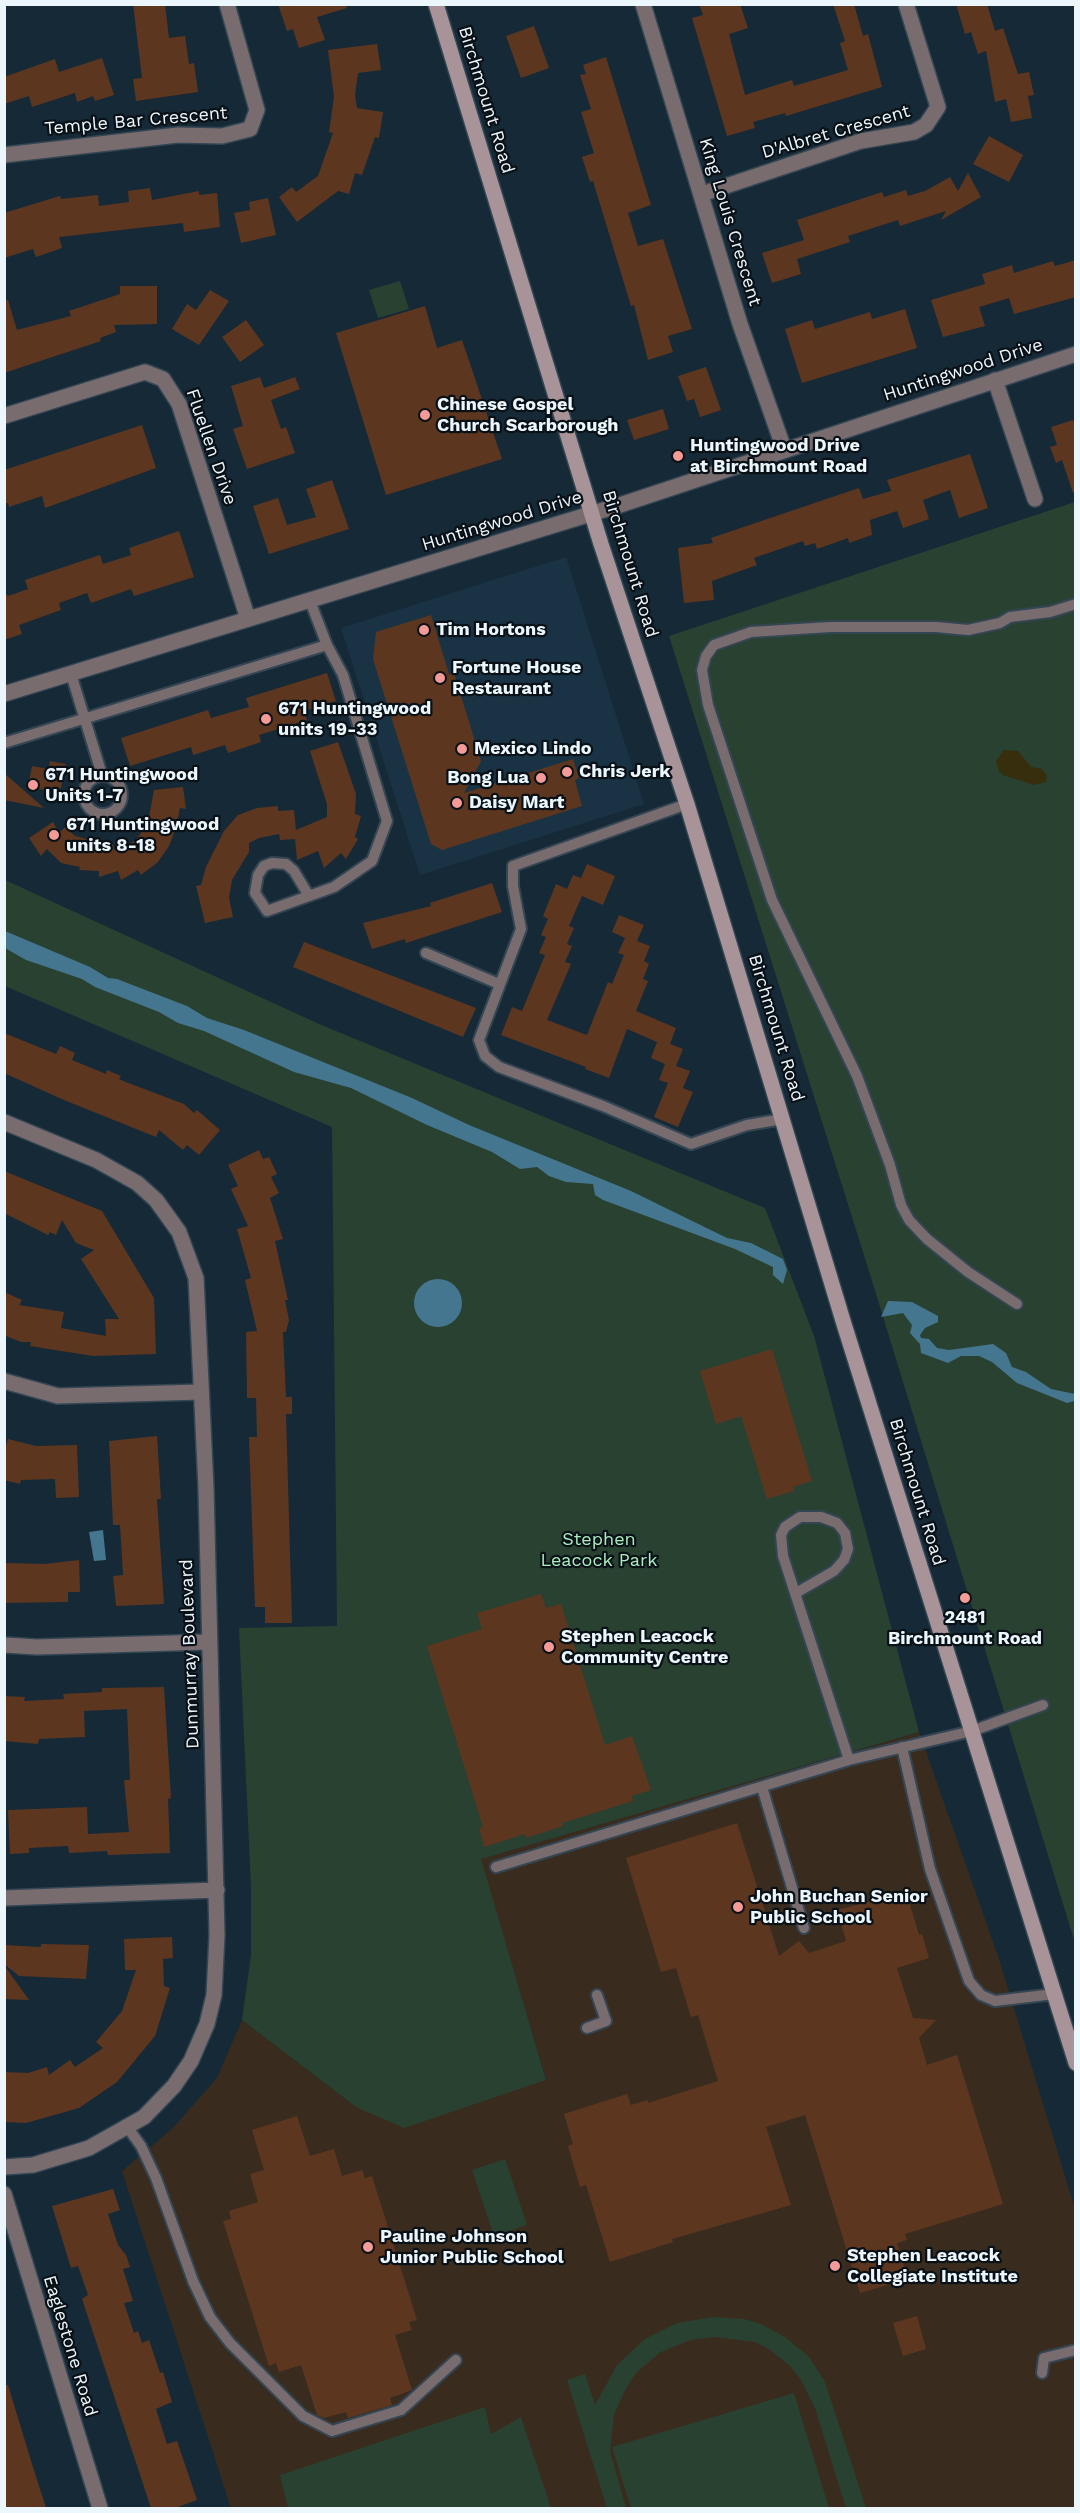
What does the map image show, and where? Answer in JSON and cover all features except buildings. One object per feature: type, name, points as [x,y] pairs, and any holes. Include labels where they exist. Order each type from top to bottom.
[{"type":"main road","name":"Birchmount Road","points":[[436,4],[593,513],[687,804],[844,1324],[1076,2063]]},
{"type":"street","name":"Temple Bar Crescent","points":[[4,155],[178,135],[222,136],[250,129],[257,110],[227,4]]},
{"type":"street","name":"King Louis Crescent","points":[[643,4],[740,324],[784,449]]},
{"type":"street","name":"D'Albret Crescent","points":[[702,194],[861,141],[914,132],[926,125],[938,107],[906,4]]},
{"type":"street","name":"Huntingwood Drive","points":[[4,694],[593,513],[1076,354]]},
{"type":"street","name":"Fluellen Drive","points":[[4,416],[145,372],[163,379],[179,404],[248,619]]},
{"type":"street","points":[[994,380],[1035,499]]},
{"type":"street","name":"Dunmurray Boulevard","points":[[4,1122],[96,1160],[128,1177],[166,1211],[186,1246],[196,1278],[206,1488],[208,1642],[217,1890],[217,1976],[207,2025],[196,2052],[181,2077],[144,2117],[89,2148],[50,2162],[20,2168],[4,2167]]},
{"type":"street","points":[[4,1381],[35,1391],[58,1395],[201,1392]]},
{"type":"street","points":[[4,1646],[208,1642]]},
{"type":"street","points":[[4,1898],[217,1890]]},
{"type":"street","name":"Eaglestone Road","points":[[4,2194],[100,2508]]},
{"type":"lane","points":[[309,896],[286,864],[272,863],[264,866],[258,875],[255,893],[267,911],[309,896],[334,887],[372,861],[387,821],[343,675],[327,645],[310,601]]},
{"type":"lane","points":[[1017,1304],[968,1272],[927,1239],[909,1220],[901,1205],[890,1165],[857,1076],[772,900],[708,705],[702,670],[706,656],[714,645],[751,632],[830,627],[936,627],[968,630],[1076,604]]},
{"type":"lane","points":[[4,743],[327,645]]},
{"type":"lane","points":[[70,674],[86,718],[102,775]]},
{"type":"lane","points":[[687,804],[513,866],[513,886],[521,929],[479,1040],[485,1056],[499,1066],[603,1106],[691,1144],[747,1125],[783,1119]]},
{"type":"lane","points":[[426,952],[499,984]]},
{"type":"lane","points":[[796,1593],[834,1571],[844,1560],[848,1549],[846,1533],[837,1523],[821,1516],[800,1516],[785,1527],[781,1535],[783,1556],[849,1760]]},
{"type":"lane","points":[[496,1867],[849,1760],[972,1731],[1043,1705]]},
{"type":"lane","points":[[902,1747],[930,1869],[969,1981],[981,1995],[994,2001],[1054,1994]]},
{"type":"lane","points":[[762,1787],[804,1928]]},
{"type":"lane","points":[[587,2028],[606,2021],[597,1995]]},
{"type":"lane","points":[[128,2128],[141,2146],[156,2178],[193,2281],[210,2317],[230,2343],[303,2416],[332,2431],[401,2410],[456,2360]]},
{"type":"lane","points":[[1042,2373],[1044,2358],[1076,2350]]},
{"type":"shaded area","points":[[566,557],[644,804],[420,875],[341,628]]},
{"type":"shaded area","points":[[5,931],[90,967],[108,978],[117,979],[187,1006],[207,1018],[244,1030],[412,1098],[469,1125],[631,1191],[727,1238],[751,1243],[783,1259],[787,1270],[783,1284],[773,1275],[773,1267],[735,1249],[603,1200],[595,1195],[593,1184],[566,1182],[549,1176],[537,1167],[520,1169],[492,1152],[427,1125],[351,1088],[294,1072],[204,1031],[178,1023],[159,1012],[95,987],[82,979],[26,960],[5,948]]},
{"type":"shaded area","points":[[438,1279],[455,1286],[462,1303],[455,1320],[438,1327],[421,1320],[414,1303],[421,1286]]},
{"type":"shaded area","points":[[888,1301],[912,1302],[938,1316],[938,1322],[925,1328],[920,1335],[921,1338],[929,1339],[937,1348],[949,1350],[993,1344],[1006,1353],[1012,1367],[1026,1372],[1051,1389],[1075,1394],[1075,1401],[1067,1403],[1017,1383],[992,1362],[979,1356],[961,1356],[948,1363],[921,1353],[920,1344],[910,1333],[912,1325],[903,1313],[881,1317]]},
{"type":"shaded area","points":[[103,1530],[106,1560],[94,1561],[89,1532]]},
{"type":"shaded area","points":[[919,1732],[998,1956],[1075,2209],[1075,2508],[231,2508],[122,2171],[173,2128],[217,2078],[242,2020],[356,2107],[546,2079],[480,1859]]},
{"type":"green space","points":[[400,281],[409,309],[378,318],[369,290]]},
{"type":"green space","points":[[1075,502],[1075,1943],[869,1271],[669,636]]},
{"type":"green space","name":"Stephen Leacock Park","points":[[5,880],[319,1024],[765,1208],[814,1336],[919,1732],[481,1859],[546,2080],[404,2128],[356,2107],[242,2020],[251,1955],[251,1887],[239,1628],[337,1626],[332,1127],[5,986]]},
{"type":"green space","points":[[505,2159],[527,2225],[494,2236],[472,2170]]},
{"type":"green space","points":[[713,2317],[744,2319],[761,2324],[785,2337],[809,2357],[825,2382],[866,2508],[846,2508],[815,2408],[801,2380],[790,2366],[769,2349],[755,2342],[715,2337],[690,2340],[659,2353],[636,2373],[624,2392],[614,2415],[610,2451],[626,2508],[607,2508],[567,2380],[585,2374],[595,2405],[617,2365],[645,2339],[677,2323]]},
{"type":"green space","points":[[794,2393],[829,2508],[631,2508],[612,2447]]},
{"type":"green space","points":[[485,2407],[491,2434],[521,2417],[551,2508],[288,2508],[280,2475]]},
{"type":"sand","points":[[1004,750],[1018,751],[1031,767],[1042,769],[1047,775],[1046,782],[1034,785],[1003,775],[996,761]]},
{"type":"place","name":"Chinese Gospel Church Scarborough","points":[[425,415]]},
{"type":"place","name":"Huntingwood Drive at Birchmount Road","points":[[678,456]]},
{"type":"place","name":"Tim Hortons","points":[[424,630]]},
{"type":"place","name":"Fortune House Restaurant","points":[[440,678]]},
{"type":"place","name":"671 Huntingwood units 19-33","points":[[266,719]]},
{"type":"place","name":"Mexico Lindo","points":[[462,749]]},
{"type":"place","name":"Chris Jerk","points":[[567,772]]},
{"type":"place","name":"Bong Lua","points":[[541,778]]},
{"type":"place","name":"671 Huntingwood Units 1-7","points":[[33,785]]},
{"type":"place","name":"Daisy Mart","points":[[457,803]]},
{"type":"place","name":"671 Huntingwood units 8-18","points":[[54,835]]},
{"type":"place","name":"2481 Birchmount Road","points":[[965,1598]]},
{"type":"place","name":"Stephen Leacock Community Centre","points":[[549,1647]]},
{"type":"place","name":"John Buchan Senior Public School","points":[[738,1907]]},
{"type":"place","name":"Pauline Johnson Junior Public School","points":[[368,2247]]},
{"type":"place","name":"Stephen Leacock Collegiate Institute","points":[[835,2266]]}]
